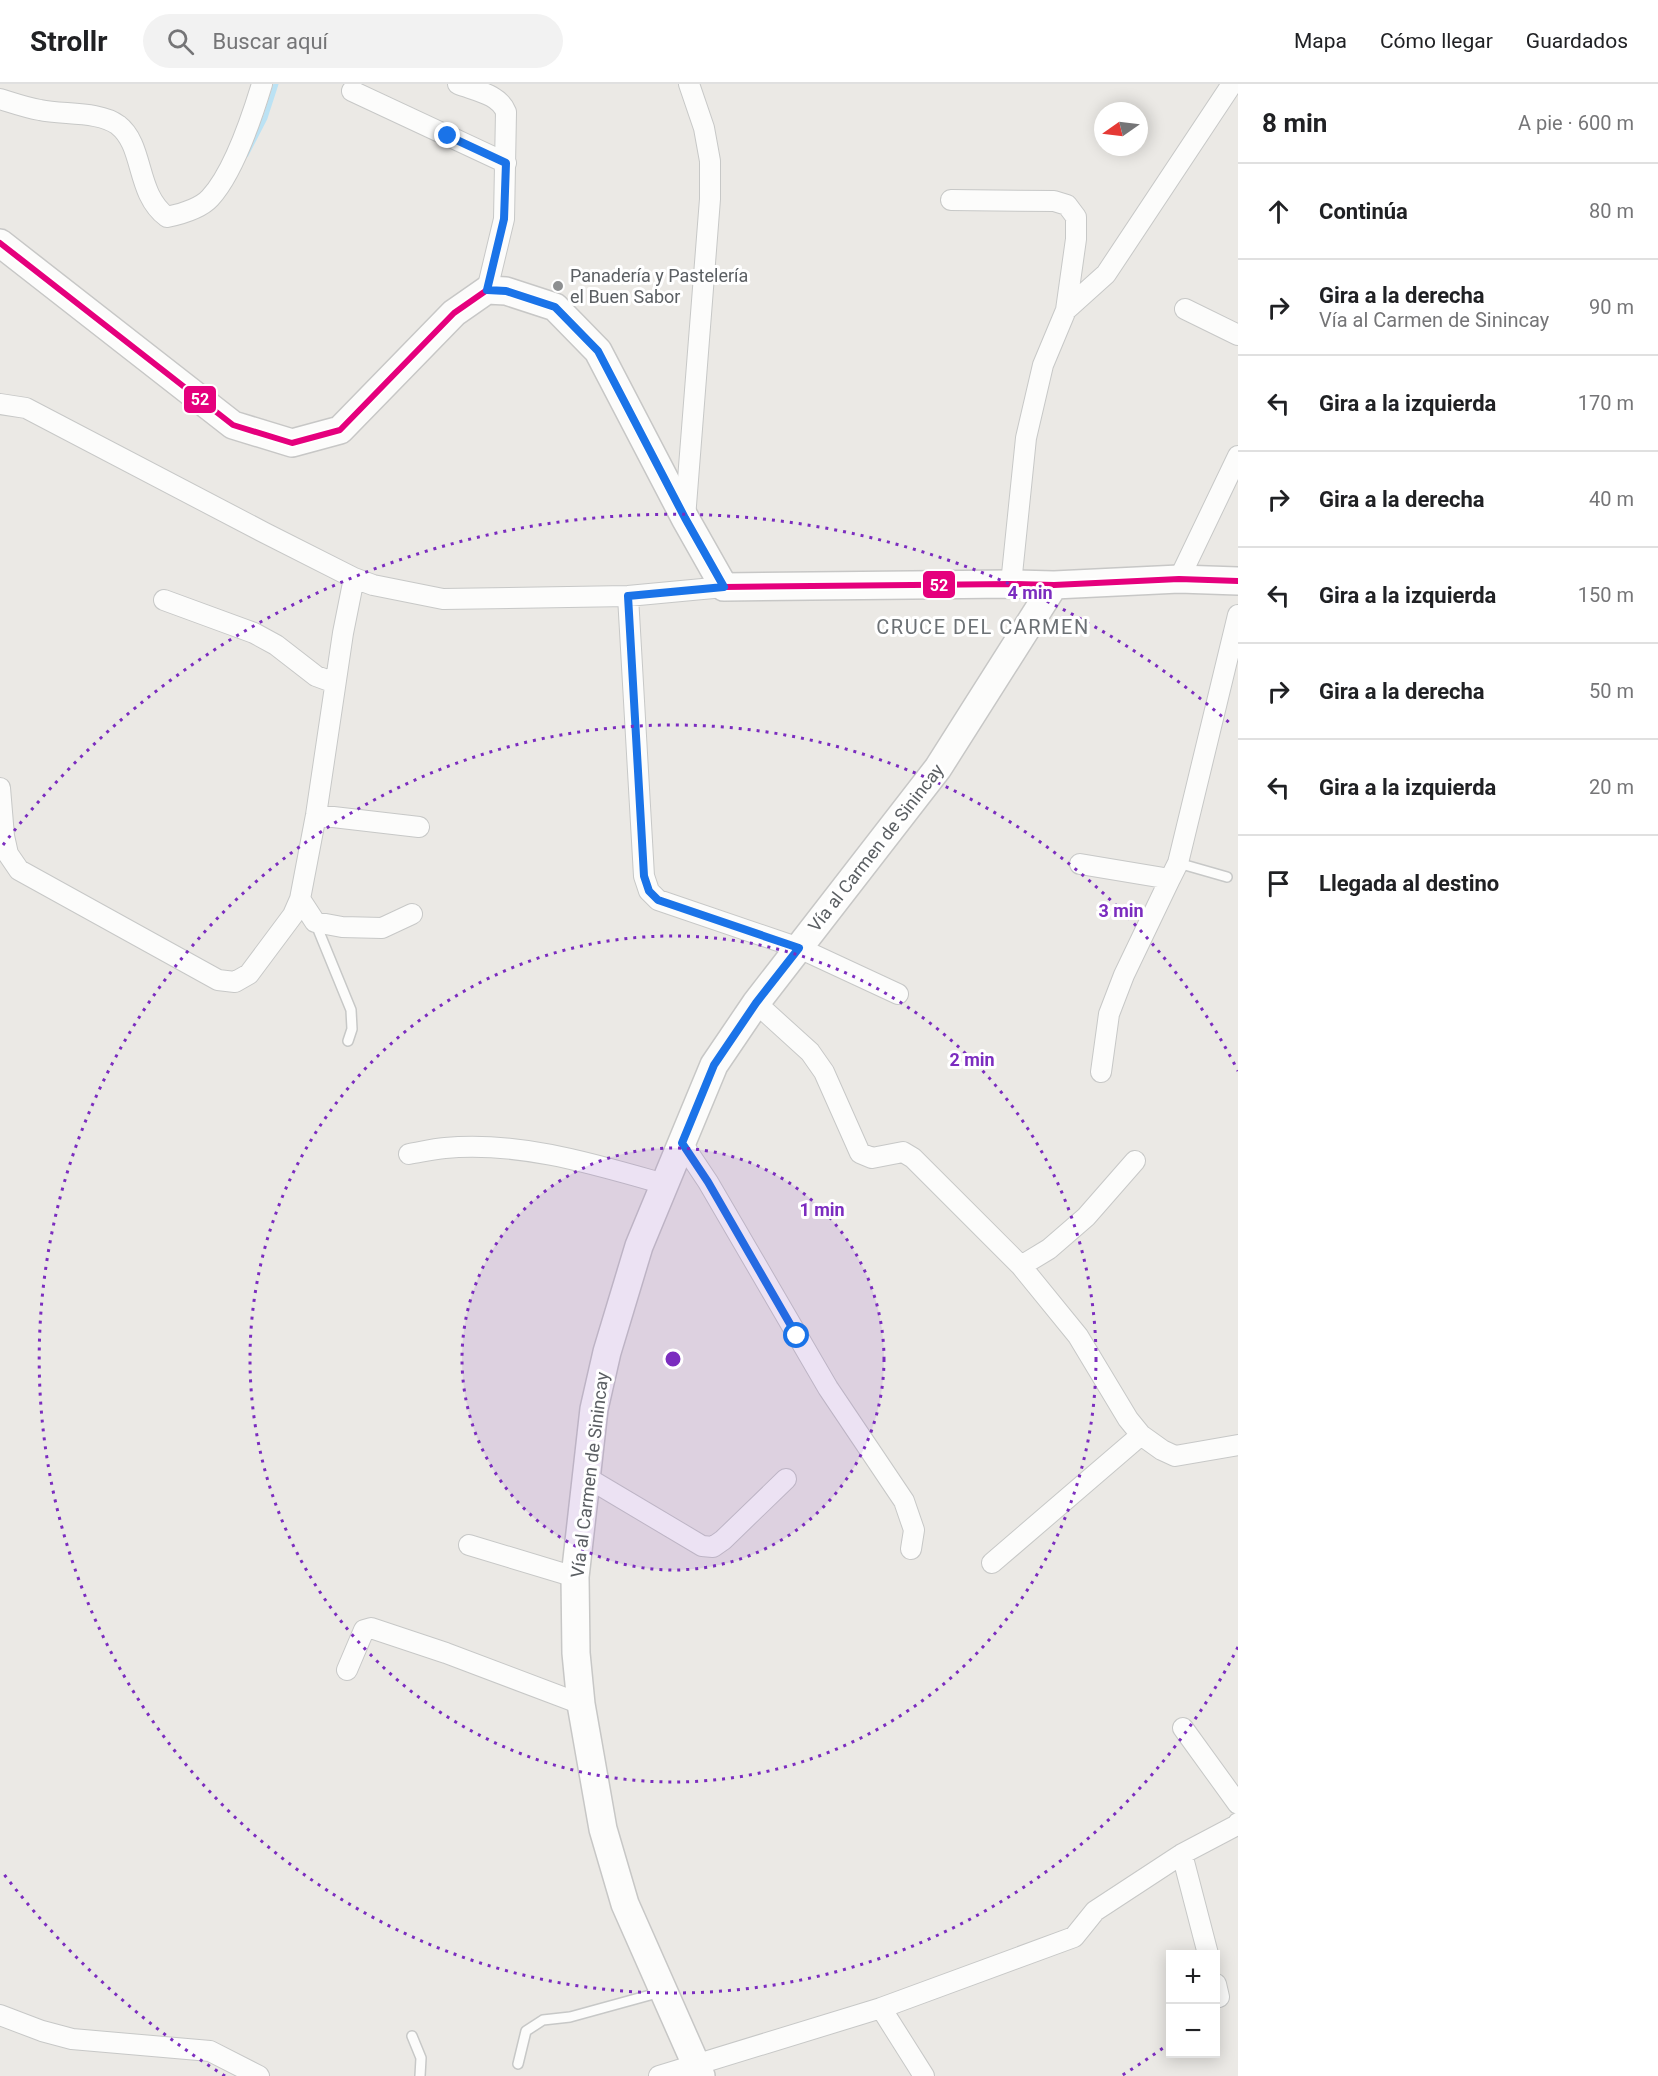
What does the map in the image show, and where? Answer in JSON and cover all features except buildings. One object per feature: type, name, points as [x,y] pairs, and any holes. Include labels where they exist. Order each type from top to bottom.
[{"type":"street","points":[[0,99],[39,110],[106,118],[118,125],[130,138],[139,169],[157,209],[168,217],[183,213],[209,199],[230,168],[262,84]]},
{"type":"street","points":[[458,84],[497,99],[506,112],[504,219],[487,290]]},
{"type":"street","points":[[685,518],[710,190],[710,161],[704,128],[689,84]]},
{"type":"street","points":[[1066,310],[1106,274],[1232,84]]},
{"type":"street","points":[[352,91],[506,163]]},
{"type":"street","points":[[951,200],[1054,201],[1067,205],[1076,217],[1073,271],[1066,310],[1043,365],[1026,438],[1011,584]]},
{"type":"street","points":[[0,243],[233,425],[292,443],[340,430],[454,313],[487,290],[506,291],[555,307],[598,351],[685,518],[724,587]]},
{"type":"street","points":[[1185,309],[1238,335]]},
{"type":"street","points":[[0,404],[26,408],[354,578],[373,585],[443,599],[628,596],[724,587],[1054,585],[1179,579],[1238,581]]},
{"type":"street","points":[[1179,579],[1238,456]]},
{"type":"street","points":[[0,788],[4,836],[8,854],[20,870],[218,980],[235,982],[249,974],[293,915],[300,899],[316,815],[335,683],[354,578]]},
{"type":"street","name":"Vía al Carmen de Sinincay","points":[[699,2071],[625,1904],[603,1829],[581,1704],[576,1653],[575,1577],[594,1409],[607,1352],[639,1245],[714,1065],[756,1003],[938,768],[1054,585]]},
{"type":"street","points":[[628,596],[644,876],[649,891],[658,900],[799,948],[898,994]]},
{"type":"street","points":[[164,600],[254,633],[282,649],[316,676],[335,683]]},
{"type":"street","points":[[1101,1072],[1109,1014],[1124,975],[1174,871],[1238,615]]},
{"type":"street","points":[[316,815],[419,827]]},
{"type":"street","points":[[1080,864],[1174,871]]},
{"type":"street","points":[[300,899],[315,922],[342,927],[382,928],[412,914]]},
{"type":"street","points":[[756,1003],[810,1052],[824,1072],[860,1153],[872,1158],[903,1152],[913,1158],[1021,1266],[1078,1336],[1128,1419],[1141,1435],[1175,1456],[1238,1445]]},
{"type":"street","points":[[682,1143],[708,1182],[828,1388],[904,1501],[914,1530],[911,1549]]},
{"type":"street","points":[[409,1154],[446,1148],[494,1148],[546,1154],[664,1184]]},
{"type":"street","points":[[1021,1266],[1049,1249],[1086,1217],[1135,1161]]},
{"type":"street","points":[[992,1563],[1141,1435]]},
{"type":"street","points":[[586,1477],[702,1546],[713,1547],[786,1479]]},
{"type":"street","points":[[469,1545],[575,1577]]},
{"type":"street","points":[[347,1670],[364,1630],[371,1628],[446,1653],[581,1704]]},
{"type":"street","points":[[1183,1728],[1238,1804]]},
{"type":"street","points":[[659,2076],[699,2071],[881,2008],[1074,1937],[1095,1911],[1182,1854],[1238,1823]]},
{"type":"street","points":[[1182,1854],[1207,1950]]},
{"type":"street","points":[[881,2008],[924,2076]]},
{"type":"street","points":[[0,2014],[42,2031],[72,2039],[210,2051],[259,2076]]},
{"type":"lane","points":[[1174,871],[1227,877]]},
{"type":"lane","points":[[315,922],[351,1010],[352,1029],[348,1041]]},
{"type":"lane","points":[[518,2064],[526,2031],[543,2020],[570,2017],[663,1991]]},
{"type":"lane","points":[[412,2036],[421,2058],[420,2076]]},
{"type":"waterway","points":[[246,155],[265,118],[276,84]]},
{"type":"transit line","name":"52","points":[[0,243],[233,425],[292,443],[340,430],[454,313],[487,290],[506,291],[555,307],[598,351],[685,518],[724,587],[1054,585],[1179,579],[1238,581]]},
{"type":"place","name":"Panadería y Pastelería el Buen Sabor","points":[[558,286]]},
{"type":"district","name":"CRUCE DEL CARMEN","points":[[983,627]]},
{"type":"route","points":[[448,136],[506,163],[504,219],[487,290],[506,291],[555,307],[598,351],[685,518],[724,587],[628,596],[644,876],[649,891],[658,900],[799,948],[756,1003],[714,1065],[682,1143],[708,1182],[797,1336]]}]
